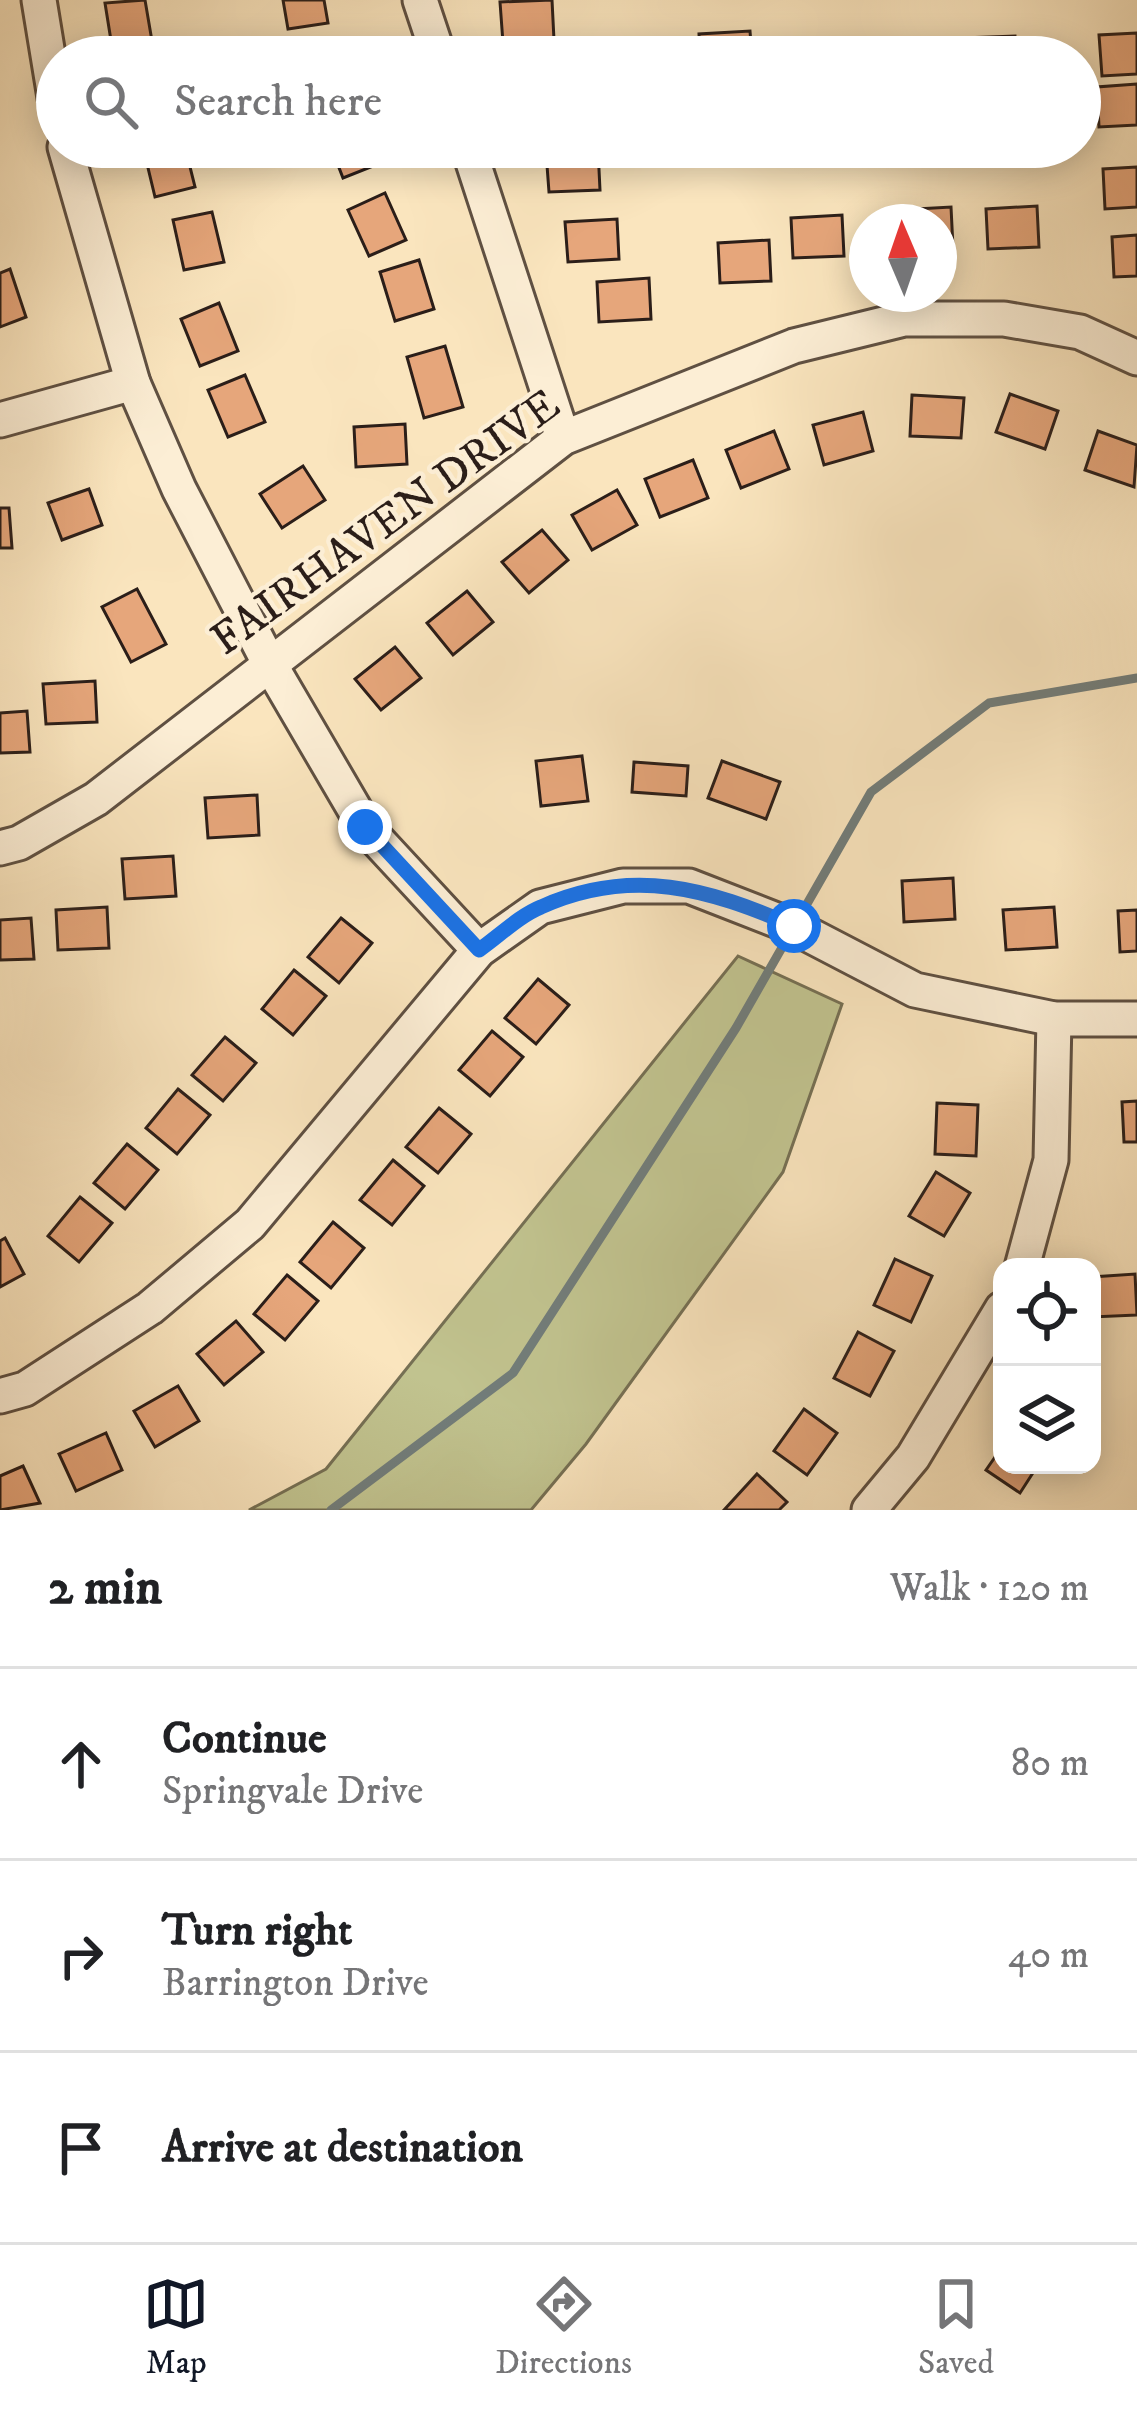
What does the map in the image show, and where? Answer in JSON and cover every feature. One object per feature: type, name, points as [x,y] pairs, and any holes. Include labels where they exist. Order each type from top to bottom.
[{"type":"street","points":[[39,0],[45,36]]},
{"type":"street","points":[[420,0],[432,36]]},
{"type":"street","points":[[71,168],[133,383],[179,489],[268,662],[365,827],[479,950]]},
{"type":"street","points":[[475,168],[563,438]]},
{"type":"street","name":"FAIRHAVEN DRIVE","points":[[0,848],[20,843],[96,799],[563,438],[794,346],[904,319],[1004,319],[1080,332],[1137,358]]},
{"type":"street","points":[[0,421],[133,383]]},
{"type":"street","points":[[0,1396],[26,1389],[150,1308],[250,1224],[479,950],[540,907],[623,886],[689,886],[794,926],[915,989],[1054,1019],[1137,1018]]},
{"type":"street","points":[[1024,1258],[1051,1160],[1054,1019]]},
{"type":"street","points":[[869,1510],[913,1457],[993,1324]]},
{"type":"green space","points":[[738,956],[842,1004],[783,1172],[586,1444],[531,1510],[249,1510],[326,1469]]},
{"type":"building","points":[[145,0],[151,36],[110,36],[105,3]]},
{"type":"building","points":[[283,0],[324,0],[328,23],[288,29]]},
{"type":"building","points":[[552,0],[554,36],[502,36],[500,2]]},
{"type":"building","points":[[750,31],[750,36],[699,36]]},
{"type":"building","points":[[1137,33],[1137,74],[1102,76],[1099,35]]},
{"type":"building","points":[[1137,84],[1137,125],[1101,127],[1101,87]]},
{"type":"building","points":[[1137,167],[1137,207],[1105,209],[1103,169]]},
{"type":"building","points":[[148,168],[190,168],[195,187],[155,197]]},
{"type":"building","points":[[339,168],[368,168],[343,178]]},
{"type":"building","points":[[547,168],[599,168],[600,190],[549,192]]},
{"type":"building","points":[[385,193],[406,240],[369,256],[348,210]]},
{"type":"building","points":[[1037,206],[1039,247],[988,249],[986,209]]},
{"type":"building","points":[[212,212],[224,262],[184,270],[173,220]]},
{"type":"building","points":[[842,215],[844,256],[793,258],[791,218]]},
{"type":"building","points":[[617,219],[619,259],[568,262],[565,222]]},
{"type":"building","points":[[1137,235],[1137,276],[1114,277],[1112,237]]},
{"type":"building","points":[[769,240],[771,281],[720,283],[718,243]]},
{"type":"building","points":[[419,260],[434,309],[395,321],[380,272]]},
{"type":"building","points":[[10,269],[26,317],[0,327],[0,273]]},
{"type":"building","points":[[649,278],[651,319],[599,322],[597,282]]},
{"type":"building","points":[[219,303],[238,351],[200,366],[181,319]]},
{"type":"building","points":[[445,346],[463,407],[424,418],[407,357]]},
{"type":"building","points":[[245,375],[265,422],[228,437],[208,390]]},
{"type":"building","points":[[1010,394],[1058,411],[1045,449],[996,432]]},
{"type":"building","points":[[912,395],[964,398],[961,438],[910,436]]},
{"type":"building","points":[[863,412],[873,451],[824,465],[813,425]]},
{"type":"building","points":[[405,424],[407,464],[356,467],[354,427]]},
{"type":"building","points":[[774,431],[789,469],[741,488],[726,450]]},
{"type":"building","points":[[1098,431],[1137,445],[1134,487],[1085,470]]},
{"type":"building","points":[[693,460],[708,498],[660,517],[645,479]]},
{"type":"building","points":[[303,466],[325,500],[282,528],[260,494]]},
{"type":"building","points":[[89,489],[102,525],[62,540],[48,503]]},
{"type":"building","points":[[617,490],[637,525],[592,550],[572,515]]},
{"type":"building","points":[[0,508],[9,508],[12,548],[0,548]]},
{"type":"building","points":[[542,530],[568,560],[529,593],[502,562]]},
{"type":"building","points":[[137,589],[166,644],[131,662],[102,607]]},
{"type":"building","points":[[467,591],[493,622],[453,655],[427,623]]},
{"type":"building","points":[[395,647],[421,678],[381,710],[355,679]]},
{"type":"building","points":[[95,681],[97,722],[46,724],[43,684]]},
{"type":"building","points":[[27,711],[30,752],[0,753],[0,713]]},
{"type":"building","points":[[582,756],[588,801],[541,806],[536,761]]},
{"type":"building","points":[[722,761],[780,782],[766,819],[708,798]]},
{"type":"building","points":[[634,762],[688,766],[686,796],[632,792]]},
{"type":"building","points":[[257,795],[259,835],[208,838],[205,798]]},
{"type":"building","points":[[173,856],[176,896],[125,899],[122,859]]},
{"type":"building","points":[[953,878],[955,919],[904,922],[902,881]]},
{"type":"building","points":[[107,907],[109,948],[58,950],[56,910]]},
{"type":"building","points":[[1054,907],[1057,947],[1006,950],[1003,910]]},
{"type":"building","points":[[1137,910],[1137,951],[1120,952],[1118,911]]},
{"type":"building","points":[[31,918],[34,959],[0,960],[0,920]]},
{"type":"building","points":[[341,918],[372,943],[339,983],[308,957]]},
{"type":"building","points":[[294,970],[326,996],[293,1035],[262,1009]]},
{"type":"building","points":[[538,979],[569,1005],[536,1044],[505,1018]]},
{"type":"building","points":[[492,1031],[523,1057],[490,1096],[459,1070]]},
{"type":"building","points":[[225,1037],[256,1063],[223,1101],[192,1075]]},
{"type":"building","points":[[178,1089],[210,1115],[177,1154],[146,1128]]},
{"type":"building","points":[[1137,1101],[1137,1142],[1124,1142],[1122,1102]]},
{"type":"building","points":[[937,1103],[978,1105],[976,1156],[935,1154]]},
{"type":"building","points":[[439,1108],[471,1134],[438,1173],[406,1147]]},
{"type":"building","points":[[127,1144],[158,1170],[125,1209],[94,1183]]},
{"type":"building","points":[[393,1160],[424,1186],[392,1225],[360,1200]]},
{"type":"building","points":[[936,1172],[970,1193],[944,1236],[909,1216]]},
{"type":"building","points":[[80,1197],[112,1223],[79,1262],[48,1236]]},
{"type":"building","points":[[333,1222],[364,1248],[331,1288],[300,1262]]},
{"type":"building","points":[[5,1238],[24,1274],[0,1287],[0,1241]]},
{"type":"building","points":[[895,1259],[932,1276],[911,1322],[874,1305]]},
{"type":"building","points":[[1135,1274],[1137,1315],[1101,1317],[1101,1276]]},
{"type":"building","points":[[287,1275],[318,1301],[285,1340],[254,1314]]},
{"type":"building","points":[[236,1321],[263,1352],[224,1385],[197,1354]]},
{"type":"building","points":[[858,1332],[894,1351],[870,1396],[834,1378]]},
{"type":"building","points":[[178,1386],[199,1421],[155,1447],[134,1411]]},
{"type":"building","points":[[804,1409],[837,1433],[807,1475],[774,1451]]},
{"type":"building","points":[[106,1433],[122,1470],[76,1491],[59,1454]]},
{"type":"building","points":[[993,1460],[993,1474],[1032,1474],[1020,1493],[986,1470]]},
{"type":"building","points":[[23,1466],[40,1503],[0,1510],[0,1476]]},
{"type":"building","points":[[757,1474],[787,1502],[779,1510],[724,1510]]},
{"type":"waterway","points":[[331,1510],[513,1373],[736,1028],[871,792],[989,703],[1137,678]]},
{"type":"route","points":[[365,827],[479,950],[540,907],[623,886],[689,886],[794,926]]}]
